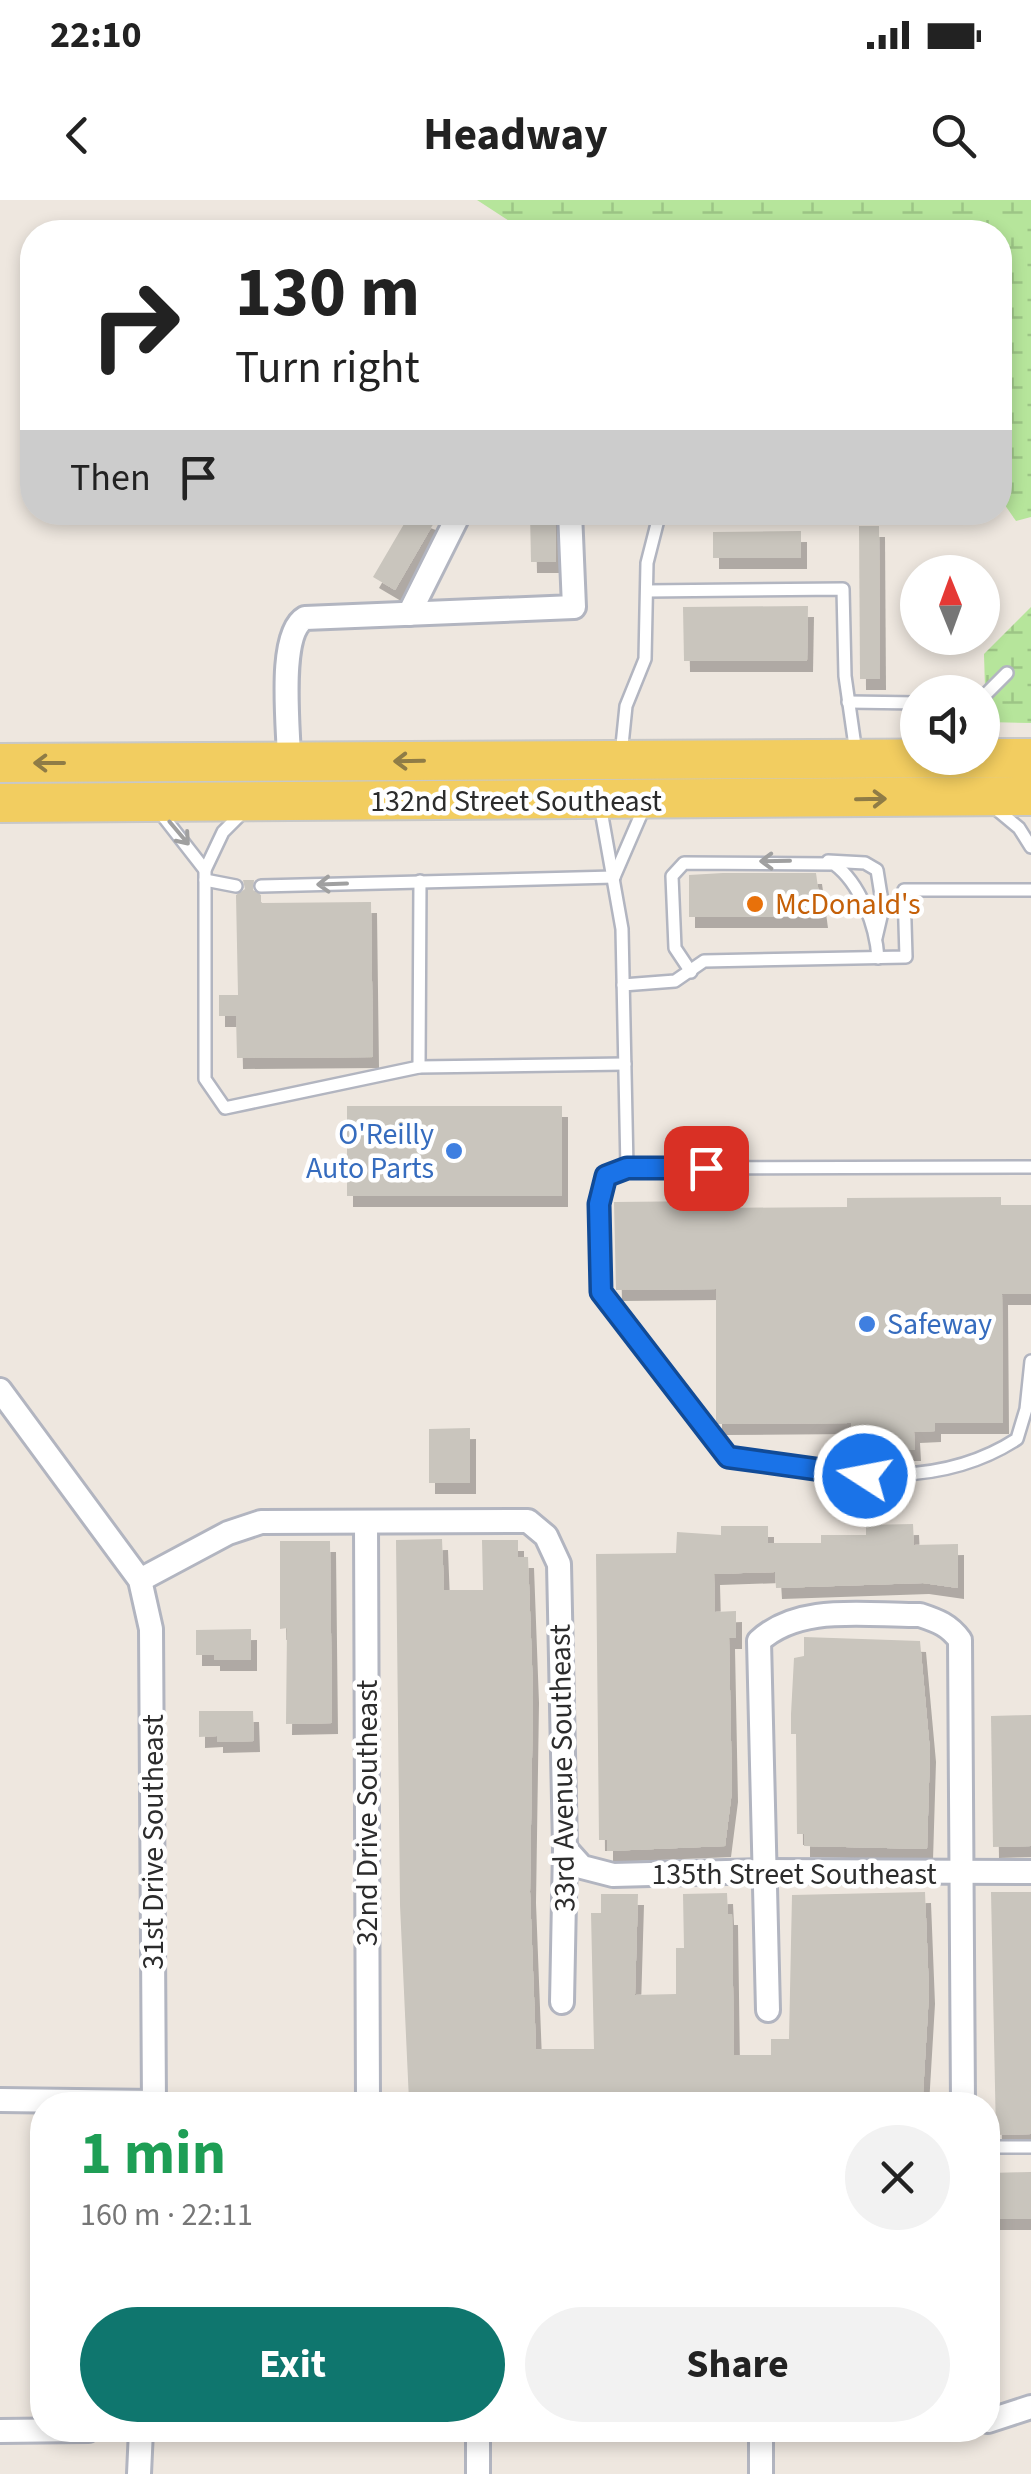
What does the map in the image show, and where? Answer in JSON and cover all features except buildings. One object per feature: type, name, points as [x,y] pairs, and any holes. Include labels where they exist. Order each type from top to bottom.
[{"type":"main road","points":[[599,801],[645,780],[812,776],[847,758]]},
{"type":"main road","name":"132nd Street Southeast","points":[[0,763],[1031,758]]},
{"type":"main road","points":[[428,801],[441,784],[452,781],[598,778],[620,759]]},
{"type":"main road","points":[[78,803],[104,784],[246,782],[269,775],[289,762]]},
{"type":"main road","name":"132nd Street Southeast","points":[[0,803],[1031,796]]},
{"type":"street","points":[[409,614],[454,525]]},
{"type":"street","points":[[289,762],[288,642],[295,624],[305,618],[574,606],[571,525]]},
{"type":"street","points":[[0,1390],[140,1580],[228,1533],[262,1522],[366,1522]]},
{"type":"street","name":"33rd Avenue Southeast","points":[[366,1522],[528,1520],[546,1536],[558,1564],[566,1848],[562,2002]]},
{"type":"street","name":"32nd Drive Southeast","points":[[366,1522],[368,2092]]},
{"type":"street","name":"31st Drive Southeast","points":[[140,1580],[151,1629],[154,2092]]},
{"type":"street","points":[[768,2010],[759,1642],[776,1626],[795,1617],[920,1615],[951,1628],[960,1640],[963,2092]]},
{"type":"street","name":"135th Street Southeast","points":[[566,1848],[582,1867],[613,1875],[1031,1872]]},
{"type":"street","points":[[0,2100],[30,2101]]},
{"type":"street","points":[[1000,2416],[1031,2407]]},
{"type":"street","points":[[0,2431],[30,2431]]},
{"type":"street","points":[[138,2474],[139,2442]]},
{"type":"street","points":[[478,2442],[478,2474]]},
{"type":"street","points":[[760,2442],[761,2474]]},
{"type":"lane","points":[[620,759],[626,706],[644,659],[647,563],[657,525]]},
{"type":"lane","points":[[647,591],[843,590],[847,758]]},
{"type":"lane","points":[[1000,681],[1008,673]]},
{"type":"lane","points":[[848,702],[900,703]]},
{"type":"lane","points":[[948,797],[1000,810],[1031,847]]},
{"type":"lane","points":[[614,877],[648,800]]},
{"type":"lane","points":[[599,801],[614,877],[623,985],[627,1168]]},
{"type":"lane","points":[[253,802],[223,832],[205,875],[205,1079],[225,1108],[419,1067],[625,1064]]},
{"type":"lane","points":[[146,803],[163,813],[205,875],[236,886]]},
{"type":"lane","points":[[816,860],[834,864],[850,875],[876,938],[878,958]]},
{"type":"lane","points":[[691,972],[675,948],[672,876],[684,863],[865,863],[878,870],[883,908],[876,938]]},
{"type":"lane","points":[[261,886],[614,877]]},
{"type":"lane","points":[[419,1067],[420,881]]},
{"type":"lane","points":[[623,985],[675,981],[704,961],[906,958],[904,890],[1031,890]]},
{"type":"lane","points":[[1031,1168],[627,1168],[606,1176],[602,1187],[601,1292],[728,1457],[894,1478],[954,1467],[994,1454],[1017,1439],[1026,1409],[1031,1360]]},
{"type":"lane","points":[[1000,2147],[1031,2147]]},
{"type":"green space","points":[[477,200],[1031,200],[1031,517],[1016,521],[1012,515],[1012,220],[508,220]]},
{"type":"green space","points":[[1031,607],[1031,723],[1000,722],[1000,675],[985,675],[984,655],[1000,655],[1000,638]]},
{"type":"place","name":"McDonald's","points":[[755,904]]},
{"type":"place","name":"O'Reilly Auto Parts","points":[[454,1151]]},
{"type":"place","name":"Safeway","points":[[867,1324]]},
{"type":"route","points":[[706,1168],[627,1168],[606,1176],[599,1204],[601,1292],[728,1457],[865,1476]]}]
